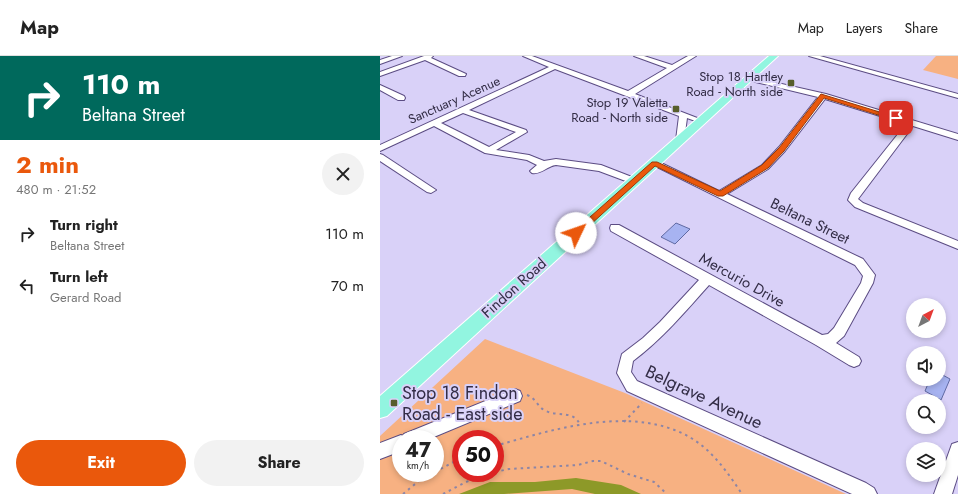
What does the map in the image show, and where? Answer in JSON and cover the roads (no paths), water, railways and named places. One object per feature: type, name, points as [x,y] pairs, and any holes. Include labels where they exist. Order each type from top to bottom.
[{"type":"main road","name":"Findon Road","points":[[380,409],[774,56]]},
{"type":"street","points":[[380,62],[398,56]]},
{"type":"street","points":[[526,56],[701,121]]},
{"type":"street","points":[[637,56],[673,68]]},
{"type":"street","points":[[629,94],[693,56]]},
{"type":"street","points":[[812,56],[846,62],[958,96]]},
{"type":"street","points":[[380,74],[428,57],[462,74]]},
{"type":"street","name":"Sanctuary Acenue","points":[[380,148],[556,68]]},
{"type":"street","points":[[750,78],[823,96],[958,137]]},
{"type":"street","points":[[380,87],[401,98]]},
{"type":"street","points":[[721,194],[765,167],[782,149],[823,96]]},
{"type":"street","points":[[463,110],[523,132],[488,150]]},
{"type":"street","points":[[680,140],[682,114]]},
{"type":"street","points":[[435,123],[492,152],[530,158],[544,165]]},
{"type":"street","points":[[911,123],[855,195],[853,200],[859,205],[958,244]]},
{"type":"street","points":[[380,157],[431,190]]},
{"type":"street","points":[[535,171],[544,165],[556,162],[601,168],[634,181]]},
{"type":"street","name":"Beltana Street","points":[[654,163],[721,194],[859,262],[870,275],[867,283],[839,332],[832,339],[821,341]]},
{"type":"street","name":"Mercurio Drive","points":[[615,228],[821,341],[854,361]]},
{"type":"street","name":"Belgrave Avenue","points":[[708,279],[665,326],[648,342],[627,358],[624,373],[632,386],[860,489],[868,494]]},
{"type":"street","points":[[432,430],[515,396]]},
{"type":"street","points":[[380,452],[392,447]]},
{"type":"street","points":[[943,494],[958,450]]},
{"type":"place","name":"Stop 18 Hartley Road - North side","points":[[791,83]]},
{"type":"place","name":"Stop 19 Valetta Road - North side","points":[[676,109]]},
{"type":"place","name":"Stop 18 Findon Road - East side","points":[[394,403]]}]
